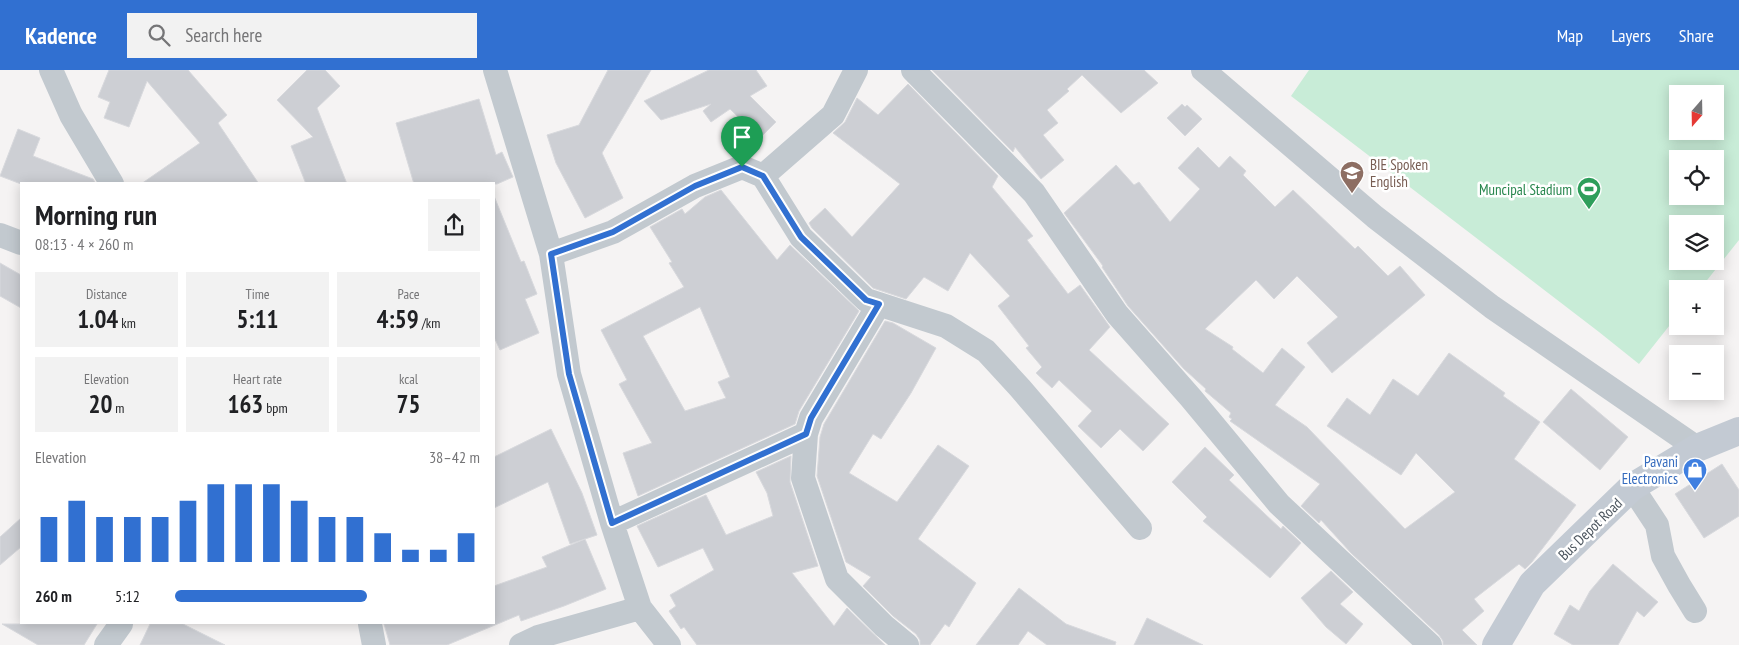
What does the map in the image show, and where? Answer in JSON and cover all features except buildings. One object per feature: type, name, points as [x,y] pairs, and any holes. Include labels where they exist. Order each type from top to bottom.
[{"type":"street","points":[[51,70],[71,115],[111,182]]},
{"type":"street","points":[[495,70],[551,254],[569,374],[612,523],[640,608],[669,645]]},
{"type":"street","points":[[763,176],[833,115],[856,70]]},
{"type":"street","points":[[913,70],[1034,193],[1117,314],[1191,398],[1279,504],[1430,645]]},
{"type":"street","points":[[1203,70],[1375,217],[1492,307],[1697,448]]},
{"type":"street","points":[[551,254],[613,232],[695,186],[742,167],[763,176],[801,237],[866,300],[946,326],[986,351],[1140,528]]},
{"type":"street","points":[[0,234],[20,243]]},
{"type":"street","points":[[879,304],[811,418],[806,434],[803,478],[837,579],[884,626],[907,645]]},
{"type":"street","name":"Bus Depot Road","points":[[1496,645],[1532,584],[1632,487],[1697,448],[1739,431]]},
{"type":"street","points":[[612,523],[806,434]]},
{"type":"street","points":[[1632,487],[1657,525],[1663,556],[1695,611]]},
{"type":"street","points":[[533,642],[640,608]]},
{"type":"street","points":[[106,645],[121,624]]},
{"type":"street","points":[[370,624],[374,645]]},
{"type":"green space","name":"Muncipal Stadium","points":[[1309,70],[1739,70],[1739,240],[1724,259],[1724,215],[1669,215],[1669,270],[1715,270],[1707,280],[1669,280],[1669,326],[1639,364],[1291,96]]},
{"type":"place","name":"BIE Spoken English","points":[[1352,194]]},
{"type":"place","name":"Muncipal Stadium","points":[[1589,210]]},
{"type":"place","name":"Pavani Electronics","points":[[1695,491]]},
{"type":"route","points":[[742,167],[763,176],[801,237],[866,300],[879,304],[811,418],[806,434],[612,523],[569,374],[551,254],[613,232],[695,186],[742,167]]}]
